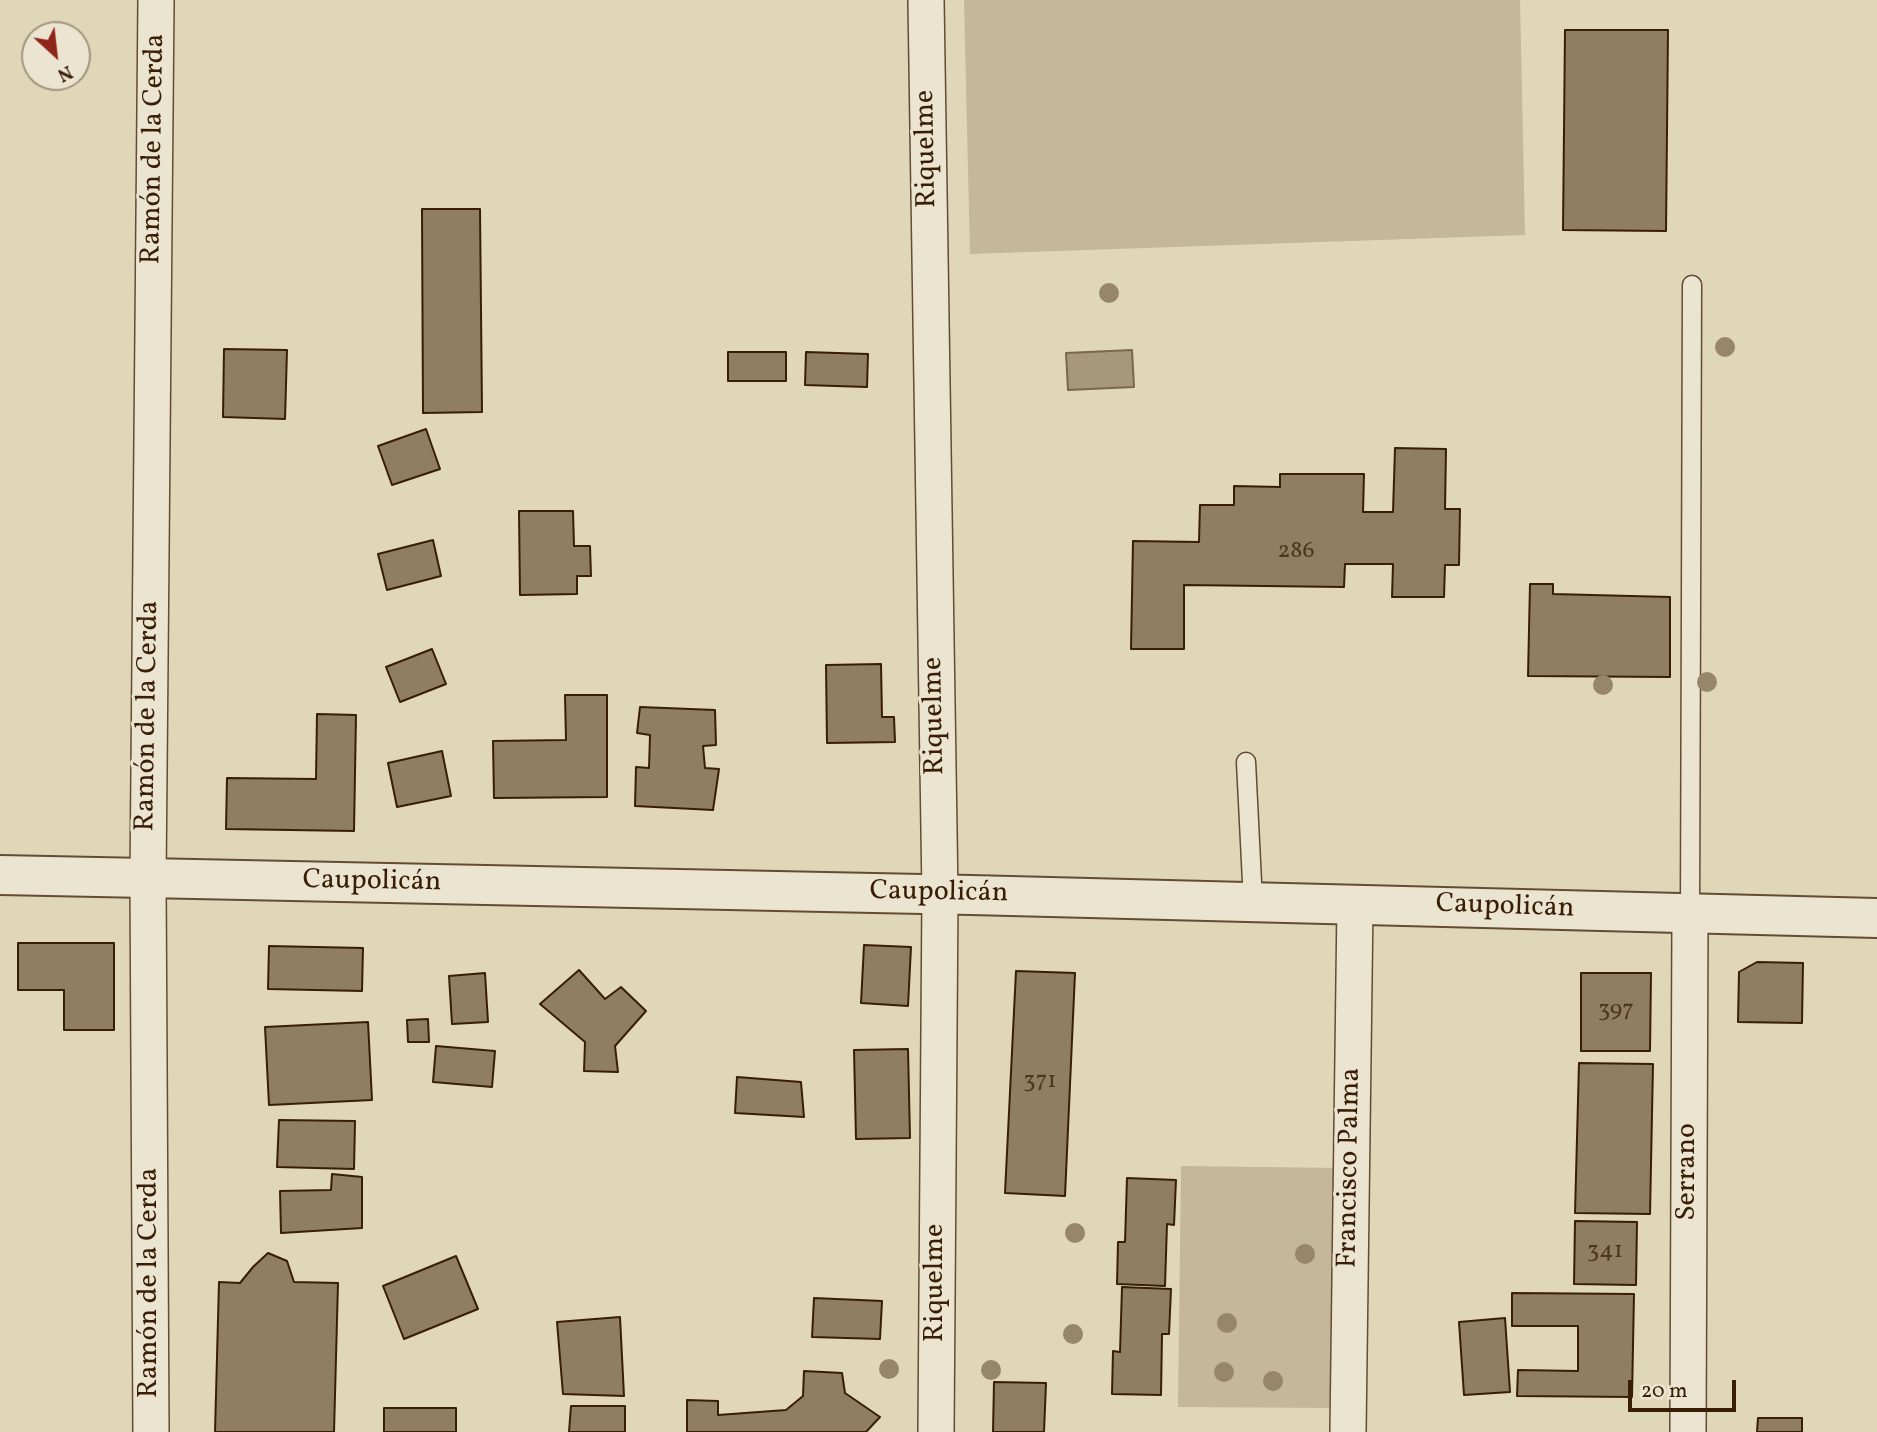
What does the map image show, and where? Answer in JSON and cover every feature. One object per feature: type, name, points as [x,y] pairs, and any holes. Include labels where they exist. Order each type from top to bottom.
[{"type":"street","name":"Ramón de la Cerda","points":[[152,1432],[148,879],[156,0]]},
{"type":"street","name":"Riquelme","points":[[926,0],[940,894],[936,1432]]},
{"type":"street","name":"Caupolicán","points":[[0,876],[940,894],[1877,918]]},
{"type":"street","name":"Francisco Palma","points":[[1348,1432],[1355,904]]},
{"type":"street","name":"Serrano","points":[[1688,1432],[1690,913]]},
{"type":"lane","points":[[1690,913],[1692,285]]},
{"type":"lane","points":[[1246,762],[1253,902]]},
{"type":"shaded area","points":[[964,0],[1520,0],[1525,235],[970,254]]},
{"type":"shaded area","points":[[1132,350],[1134,387],[1068,390],[1066,353]]},
{"type":"shaded area","points":[[1181,1166],[1339,1168],[1335,1408],[1178,1407]]},
{"type":"building","points":[[1565,30],[1668,30],[1666,231],[1563,230]]},
{"type":"building","points":[[422,209],[480,209],[482,412],[423,413]]},
{"type":"building","points":[[224,349],[287,350],[285,419],[223,417]]},
{"type":"building","points":[[728,352],[786,352],[786,381],[728,381]]},
{"type":"building","points":[[806,352],[868,354],[867,387],[805,385]]},
{"type":"building","points":[[426,429],[440,469],[392,485],[378,446]]},
{"type":"building","points":[[1395,448],[1446,449],[1445,509],[1460,509],[1459,565],[1445,565],[1444,597],[1392,597],[1393,564],[1345,564],[1344,587],[1184,585],[1184,649],[1131,649],[1133,541],[1199,542],[1200,505],[1234,505],[1234,486],[1280,487],[1280,474],[1364,474],[1363,512],[1393,512]]},
{"type":"building","points":[[519,511],[573,511],[574,546],[590,546],[591,576],[577,576],[577,594],[520,595]]},
{"type":"building","points":[[433,540],[441,576],[387,590],[378,554]]},
{"type":"building","points":[[1530,584],[1553,584],[1553,594],[1670,597],[1670,677],[1528,676]]},
{"type":"building","points":[[432,649],[446,684],[400,702],[386,667]]},
{"type":"building","points":[[881,664],[882,717],[894,717],[895,742],[827,743],[826,665]]},
{"type":"building","points":[[565,695],[607,695],[607,797],[494,798],[493,741],[566,740]]},
{"type":"building","points":[[640,707],[715,710],[716,745],[703,746],[705,768],[719,769],[713,810],[635,806],[636,767],[649,768],[650,735],[637,733]]},
{"type":"building","points":[[317,714],[356,715],[354,831],[226,829],[227,778],[316,779]]},
{"type":"building","points":[[442,751],[451,796],[397,807],[388,763]]},
{"type":"building","points":[[18,943],[114,943],[114,1030],[64,1030],[64,990],[18,990]]},
{"type":"building","points":[[864,945],[911,947],[908,1006],[861,1003]]},
{"type":"building","points":[[269,946],[363,948],[362,991],[268,989]]},
{"type":"building","points":[[1757,962],[1803,963],[1802,1023],[1738,1022],[1739,972]]},
{"type":"building","points":[[579,970],[605,999],[621,987],[646,1011],[615,1046],[618,1072],[584,1071],[585,1042],[540,1004]]},
{"type":"building","points":[[1016,971],[1075,973],[1065,1196],[1005,1193]]},
{"type":"building","points":[[485,973],[488,1022],[452,1024],[449,976]]},
{"type":"building","points":[[1581,973],[1651,973],[1650,1051],[1581,1051]]},
{"type":"building","points":[[428,1019],[429,1042],[408,1042],[407,1020]]},
{"type":"building","points":[[368,1022],[372,1100],[269,1105],[265,1027]]},
{"type":"building","points":[[436,1046],[495,1051],[492,1087],[433,1082]]},
{"type":"building","points":[[908,1049],[910,1138],[856,1139],[854,1050]]},
{"type":"building","points":[[1579,1063],[1653,1064],[1650,1214],[1575,1213]]},
{"type":"building","points":[[737,1077],[801,1082],[804,1117],[735,1113]]},
{"type":"building","points":[[279,1120],[355,1121],[354,1169],[277,1167]]},
{"type":"building","points":[[332,1174],[362,1177],[362,1228],[281,1233],[280,1191],[331,1190]]},
{"type":"building","points":[[1127,1178],[1176,1180],[1174,1225],[1167,1224],[1165,1286],[1117,1284],[1118,1242],[1125,1242]]},
{"type":"building","points":[[1575,1221],[1637,1222],[1636,1285],[1574,1284]]},
{"type":"building","points":[[268,1253],[287,1261],[294,1282],[338,1283],[334,1432],[215,1432],[219,1282],[240,1283]]},
{"type":"building","points":[[456,1256],[478,1309],[404,1339],[383,1286]]},
{"type":"building","points":[[1122,1287],[1171,1289],[1169,1334],[1162,1334],[1161,1395],[1112,1394],[1113,1351],[1120,1352]]},
{"type":"building","points":[[1512,1293],[1634,1294],[1632,1397],[1517,1396],[1518,1370],[1578,1371],[1578,1326],[1512,1326]]},
{"type":"building","points":[[814,1298],[882,1301],[880,1339],[812,1337]]},
{"type":"building","points":[[620,1317],[624,1396],[563,1394],[557,1322]]},
{"type":"building","points":[[1505,1318],[1510,1392],[1464,1395],[1459,1322]]},
{"type":"building","points":[[804,1371],[842,1373],[845,1393],[880,1417],[866,1432],[687,1432],[687,1400],[718,1401],[718,1415],[786,1410],[803,1396]]},
{"type":"building","points":[[994,1382],[1046,1383],[1044,1432],[993,1432]]},
{"type":"building","points":[[571,1406],[625,1406],[625,1432],[569,1432]]},
{"type":"building","points":[[384,1408],[456,1408],[456,1432],[384,1432]]},
{"type":"building","points":[[1758,1418],[1802,1418],[1802,1432],[1757,1432]]}]
